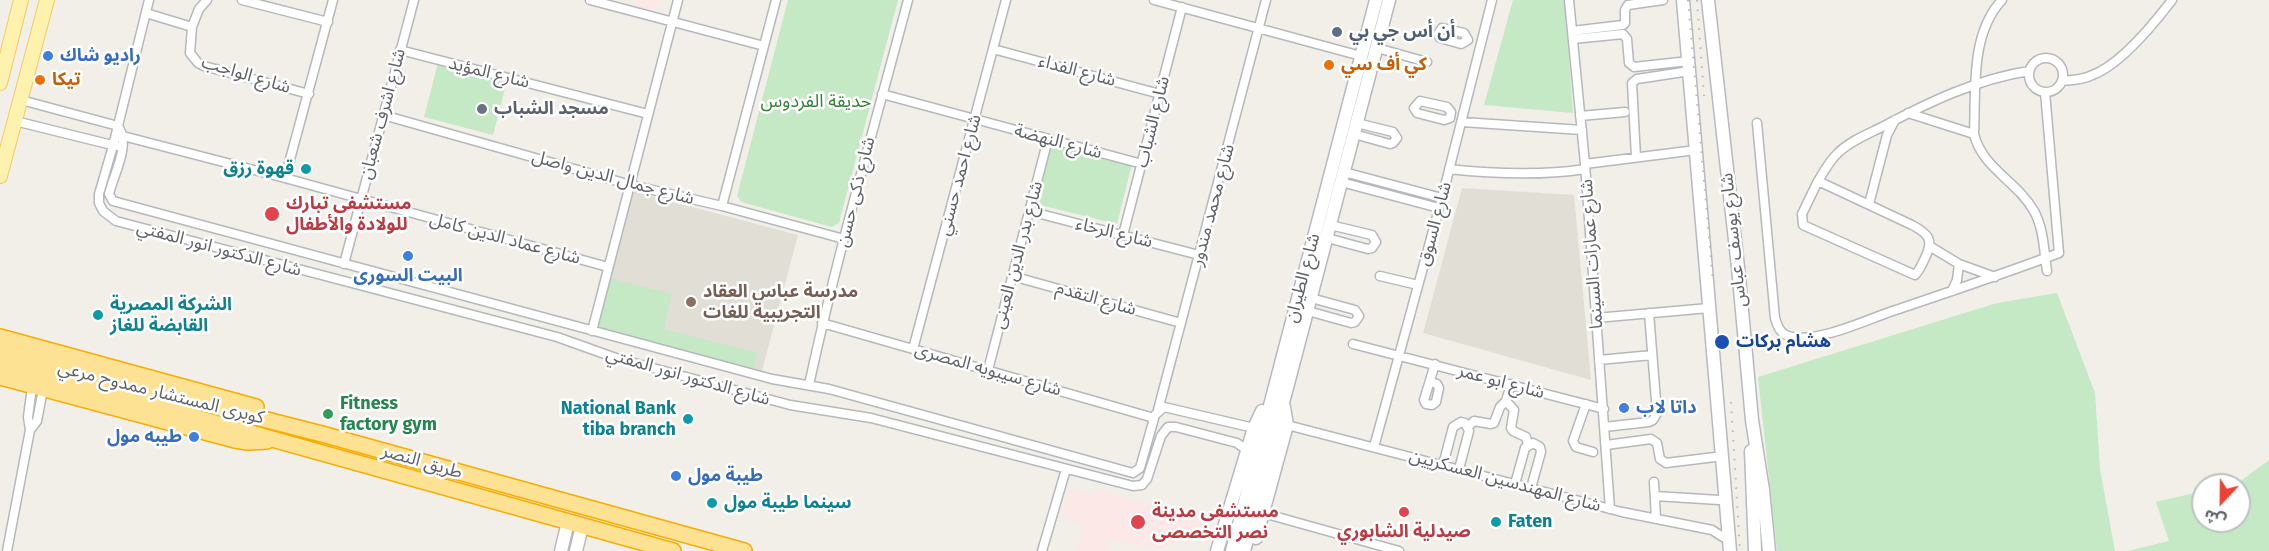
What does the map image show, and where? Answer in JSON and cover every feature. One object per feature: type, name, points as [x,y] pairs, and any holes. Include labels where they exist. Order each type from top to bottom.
[{"type":"highway","name":"طريق النصر","points":[[0,337],[302,420],[322,434],[744,551]]},
{"type":"highway","name":"كوبرى المستشار ممدوح مرعي","points":[[0,352],[322,434]]},
{"type":"highway","name":"كوبرى المستشار ممدوح مرعي","points":[[0,363],[276,439]]},
{"type":"highway","name":"طريق النصر","points":[[0,377],[235,440],[262,442],[276,439],[673,551]]},
{"type":"main road","points":[[0,83],[21,0]]},
{"type":"main road","points":[[0,176],[47,0]]},
{"type":"main road","name":"شارع الطيران","points":[[1252,551],[1287,424],[1277,402],[1360,56],[1376,0]]},
{"type":"main road","name":"شارع الطيران","points":[[1217,551],[1243,447],[1258,418],[1277,402],[1308,311],[1389,0]]},
{"type":"main road","name":"شارع يوسف عباس","points":[[1683,0],[1719,408],[1714,428],[1715,457],[1724,551]]},
{"type":"main road","name":"شارع يوسف عباس","points":[[1708,0],[1739,277],[1752,420],[1763,490],[1769,551]]},
{"type":"main road","points":[[1232,551],[1277,402]]},
{"type":"main road","points":[[1244,551],[1277,402]]},
{"type":"main road","points":[[1719,408],[1730,551]]},
{"type":"main road","points":[[1752,420],[1751,467],[1755,551]]},
{"type":"main road","points":[[561,551],[575,524]]},
{"type":"main road","points":[[575,524],[576,551]]},
{"type":"street","points":[[15,121],[113,146],[119,144],[119,132],[149,0]]},
{"type":"street","points":[[146,13],[192,27],[199,9],[207,0]]},
{"type":"street","points":[[242,0],[328,22]]},
{"type":"street","points":[[285,178],[333,0]]},
{"type":"street","name":"شارع اشرف شعبان","points":[[344,264],[414,0]]},
{"type":"street","points":[[593,0],[764,45]]},
{"type":"street","points":[[592,331],[678,0]]},
{"type":"street","points":[[722,206],[776,0]]},
{"type":"street","name":"شارع ذكى حسن","points":[[809,385],[822,323],[908,0]]},
{"type":"street","name":"شارع احمد حسني","points":[[914,349],[1006,0]]},
{"type":"street","points":[[1154,0],[1360,56]]},
{"type":"street","name":"شارع محمد مندور","points":[[1156,414],[1266,0]]},
{"type":"street","name":"شارع السوق","points":[[1374,447],[1442,198],[1492,0]]},
{"type":"street","name":"شارع عمارات السينما","points":[[1569,0],[1585,166],[1610,508]]},
{"type":"street","points":[[1572,35],[1623,26],[1628,5],[1663,0]]},
{"type":"street","points":[[2002,0],[1991,13],[1980,42],[1974,134],[1983,156],[2015,186],[2034,211],[2041,232],[2047,271]]},
{"type":"street","points":[[2062,81],[2089,77],[2109,65],[2141,37],[2172,0]]},
{"type":"street","name":"شارع الشباب","points":[[1123,236],[1182,8]]},
{"type":"street","name":"شارع الواجب","points":[[192,27],[190,53],[198,63],[309,94]]},
{"type":"street","points":[[1572,35],[1623,34],[1627,39],[1629,63],[1634,67],[1689,66]]},
{"type":"street","points":[[1468,40],[1482,43]]},
{"type":"street","points":[[1377,48],[1427,62]]},
{"type":"street","name":"شارع الفداء","points":[[993,49],[1160,94]]},
{"type":"street","name":"شارع المؤيد","points":[[400,50],[648,114]]},
{"type":"street","points":[[2041,58],[2052,58],[2061,65],[2064,76],[2062,81],[2055,89],[2045,92],[2034,87],[2029,71],[2041,58]]},
{"type":"street","points":[[1636,157],[1632,83],[1637,79],[1689,66]]},
{"type":"street","points":[[1818,181],[1920,229],[1929,238],[1931,247],[1915,275],[1803,225],[1801,218],[1818,181],[1840,151],[1908,113],[1993,77],[2029,71]]},
{"type":"street","points":[[1757,123],[1774,310],[1780,332],[1794,338],[1823,334],[1995,277],[2059,253],[2045,92]]},
{"type":"street","name":"شارع النهضة","points":[[882,94],[1142,164]]},
{"type":"street","name":"شارع عماد الدين كامل","points":[[21,100],[119,132],[608,267]]},
{"type":"street","points":[[1580,116],[1625,112]]},
{"type":"street","points":[[1908,113],[1974,134]]},
{"type":"street","name":"شارع جمال الدين واصل","points":[[383,115],[631,184],[844,239]]},
{"type":"street","points":[[1451,115],[1462,120],[1582,130]]},
{"type":"street","points":[[1869,204],[1887,135],[1895,120]]},
{"type":"street","name":"شارع الدكتور انور المفتي","points":[[119,132],[123,147],[109,194],[114,201],[236,235],[772,380],[809,385],[1133,473],[1140,468],[1156,414]]},
{"type":"street","name":"شارع بدر الدين العينى","points":[[988,370],[1048,139]]},
{"type":"street","name":"شارع الدكتور انور المفتي","points":[[113,146],[99,194],[99,203],[106,214],[116,222],[563,339],[616,358],[790,405],[856,415],[1133,486],[1139,486],[1147,479],[1161,436],[1168,427],[1176,427],[1243,447]]},
{"type":"street","points":[[1449,169],[1555,174],[1636,157],[1696,150]]},
{"type":"street","points":[[1343,177],[1442,198]]},
{"type":"street","points":[[1343,177],[1439,208]]},
{"type":"street","name":"شارع الرخاء","points":[[1029,211],[1199,255]]},
{"type":"street","points":[[1327,238],[1368,249],[1372,248],[1376,242],[1372,235],[1330,225]]},
{"type":"street","points":[[230,252],[237,244],[236,235]]},
{"type":"street","points":[[250,257],[251,246],[257,240]]},
{"type":"street","points":[[1931,247],[1959,264],[1995,277]]},
{"type":"street","points":[[1952,291],[1957,280],[1959,264]]},
{"type":"street","name":"شارع التقدم","points":[[1011,276],[1181,323]]},
{"type":"street","points":[[1380,276],[1418,285]]},
{"type":"street","points":[[1308,311],[1351,323],[1358,320],[1359,316],[1355,310],[1311,298]]},
{"type":"street","points":[[1596,318],[1709,308]]},
{"type":"street","points":[[1604,427],[1649,422],[1657,413],[1648,313]]},
{"type":"street","name":"شارع سيبويه المصرى","points":[[822,323],[1156,414]]},
{"type":"street","name":"شارع ابو عمر","points":[[1353,344],[1399,354],[1604,409]]},
{"type":"street","points":[[1599,360],[1652,355]]},
{"type":"street","points":[[1430,382],[1435,364]]},
{"type":"street","points":[[1468,427],[1474,421],[1494,423],[1500,407],[1506,401],[1511,384]]},
{"type":"street","points":[[7,551],[30,429],[28,417],[38,388]]},
{"type":"street","points":[[1506,401],[1514,410],[1511,428],[1526,437],[1528,445],[1515,484]]},
{"type":"street","points":[[1586,404],[1574,441],[1576,447],[1593,452]]},
{"type":"street","points":[[1156,414],[1168,406],[1254,429]]},
{"type":"street","points":[[923,432],[930,426],[928,416]]},
{"type":"street","points":[[944,437],[944,429],[949,422]]},
{"type":"street","points":[[1443,465],[1453,427],[1461,422],[1468,427],[1469,431],[1459,469]]},
{"type":"street","name":"شارع المهندسين العسكريين","points":[[1287,424],[1610,508],[1712,530],[1723,537]]},
{"type":"street","points":[[1241,426],[1243,447]]},
{"type":"street","points":[[1606,445],[1651,439],[1657,443],[1660,459],[1666,463],[1715,457]]},
{"type":"street","points":[[1528,445],[1537,444],[1541,452],[1531,488]]},
{"type":"street","points":[[1042,551],[1066,469]]},
{"type":"street","points":[[1654,482],[1656,519]]},
{"type":"street","points":[[1655,496],[1719,500]]},
{"type":"street","points":[[1263,513],[1399,551]]},
{"type":"shaded area","points":[[636,0],[659,0],[655,11],[635,6]]},
{"type":"shaded area","points":[[1462,188],[1574,195],[1591,380],[1423,333]]},
{"type":"shaded area","name":"مدرسة عباس العقاد التجريبية للغات","points":[[632,191],[798,235],[762,371],[596,327]]},
{"type":"shaded area","name":"مستشفى مدينة نصر التخصصى","points":[[1068,488],[1093,495],[1095,489],[1202,519],[1201,525],[1209,528],[1158,549],[1107,539],[1110,551],[1077,551],[1084,525],[1062,518]]},
{"type":"green space","name":"حديقة الفردوس","points":[[788,0],[898,0],[839,223],[832,227],[741,202],[737,196]]},
{"type":"green space","points":[[1513,0],[1565,0],[1573,113],[1484,105]]},
{"type":"green space","points":[[438,63],[507,81],[493,135],[424,117]]},
{"type":"green space","points":[[1052,143],[1132,164],[1117,224],[1036,204]]},
{"type":"green space","points":[[609,278],[672,294],[664,329],[757,353],[753,369],[596,327]]},
{"type":"green space","points":[[2057,293],[2095,393],[2100,469],[2115,551],[1777,551],[1758,377],[1997,303]]},
{"type":"green space","points":[[2269,460],[2269,551],[2128,551],[2169,541],[2156,502],[2191,494],[2191,533],[2251,533],[2251,473]]},
{"type":"railway","points":[[1688,0],[1713,282]]},
{"type":"railway","points":[[1697,0],[1704,96]]},
{"type":"railway","points":[[1731,402],[1740,551]]},
{"type":"place","name":"أن أس جي بي","points":[[1337,32]]},
{"type":"place","name":"راديو شاك","points":[[48,56]]},
{"type":"place","name":"كي أف سي","points":[[1329,65]]},
{"type":"place","name":"تيكا","points":[[40,80]]},
{"type":"place","name":"مسجد الشباب","points":[[482,109]]},
{"type":"place","name":"قهوة رزق","points":[[306,169]]},
{"type":"place","name":"مستشفى تبارك للولادة والأطفال","points":[[272,214]]},
{"type":"place","name":"البيت السورى","points":[[408,256]]},
{"type":"place","name":"مدرسة عباس العقاد التجريبية للغات","points":[[691,302]]},
{"type":"place","name":"الشركة المصرية القابضة للغاز","points":[[98,315]]},
{"type":"place","name":"هشام بركات","points":[[1722,342]]},
{"type":"place","name":"داتا لاب","points":[[1624,408]]},
{"type":"place","name":"Fitness factory gym","points":[[328,414]]},
{"type":"place","name":"National Bank tiba branch","points":[[688,419]]},
{"type":"place","name":"طيبه مول","points":[[194,437]]},
{"type":"place","name":"طيبة مول","points":[[676,476]]},
{"type":"place","name":"سينما طيبة مول","points":[[712,503]]},
{"type":"place","name":"صيدلية الشابوري","points":[[1404,512]]},
{"type":"place","name":"مستشفى مدينة نصر التخصصى","points":[[1138,522]]},
{"type":"place","name":"Faten","points":[[1496,522]]}]
